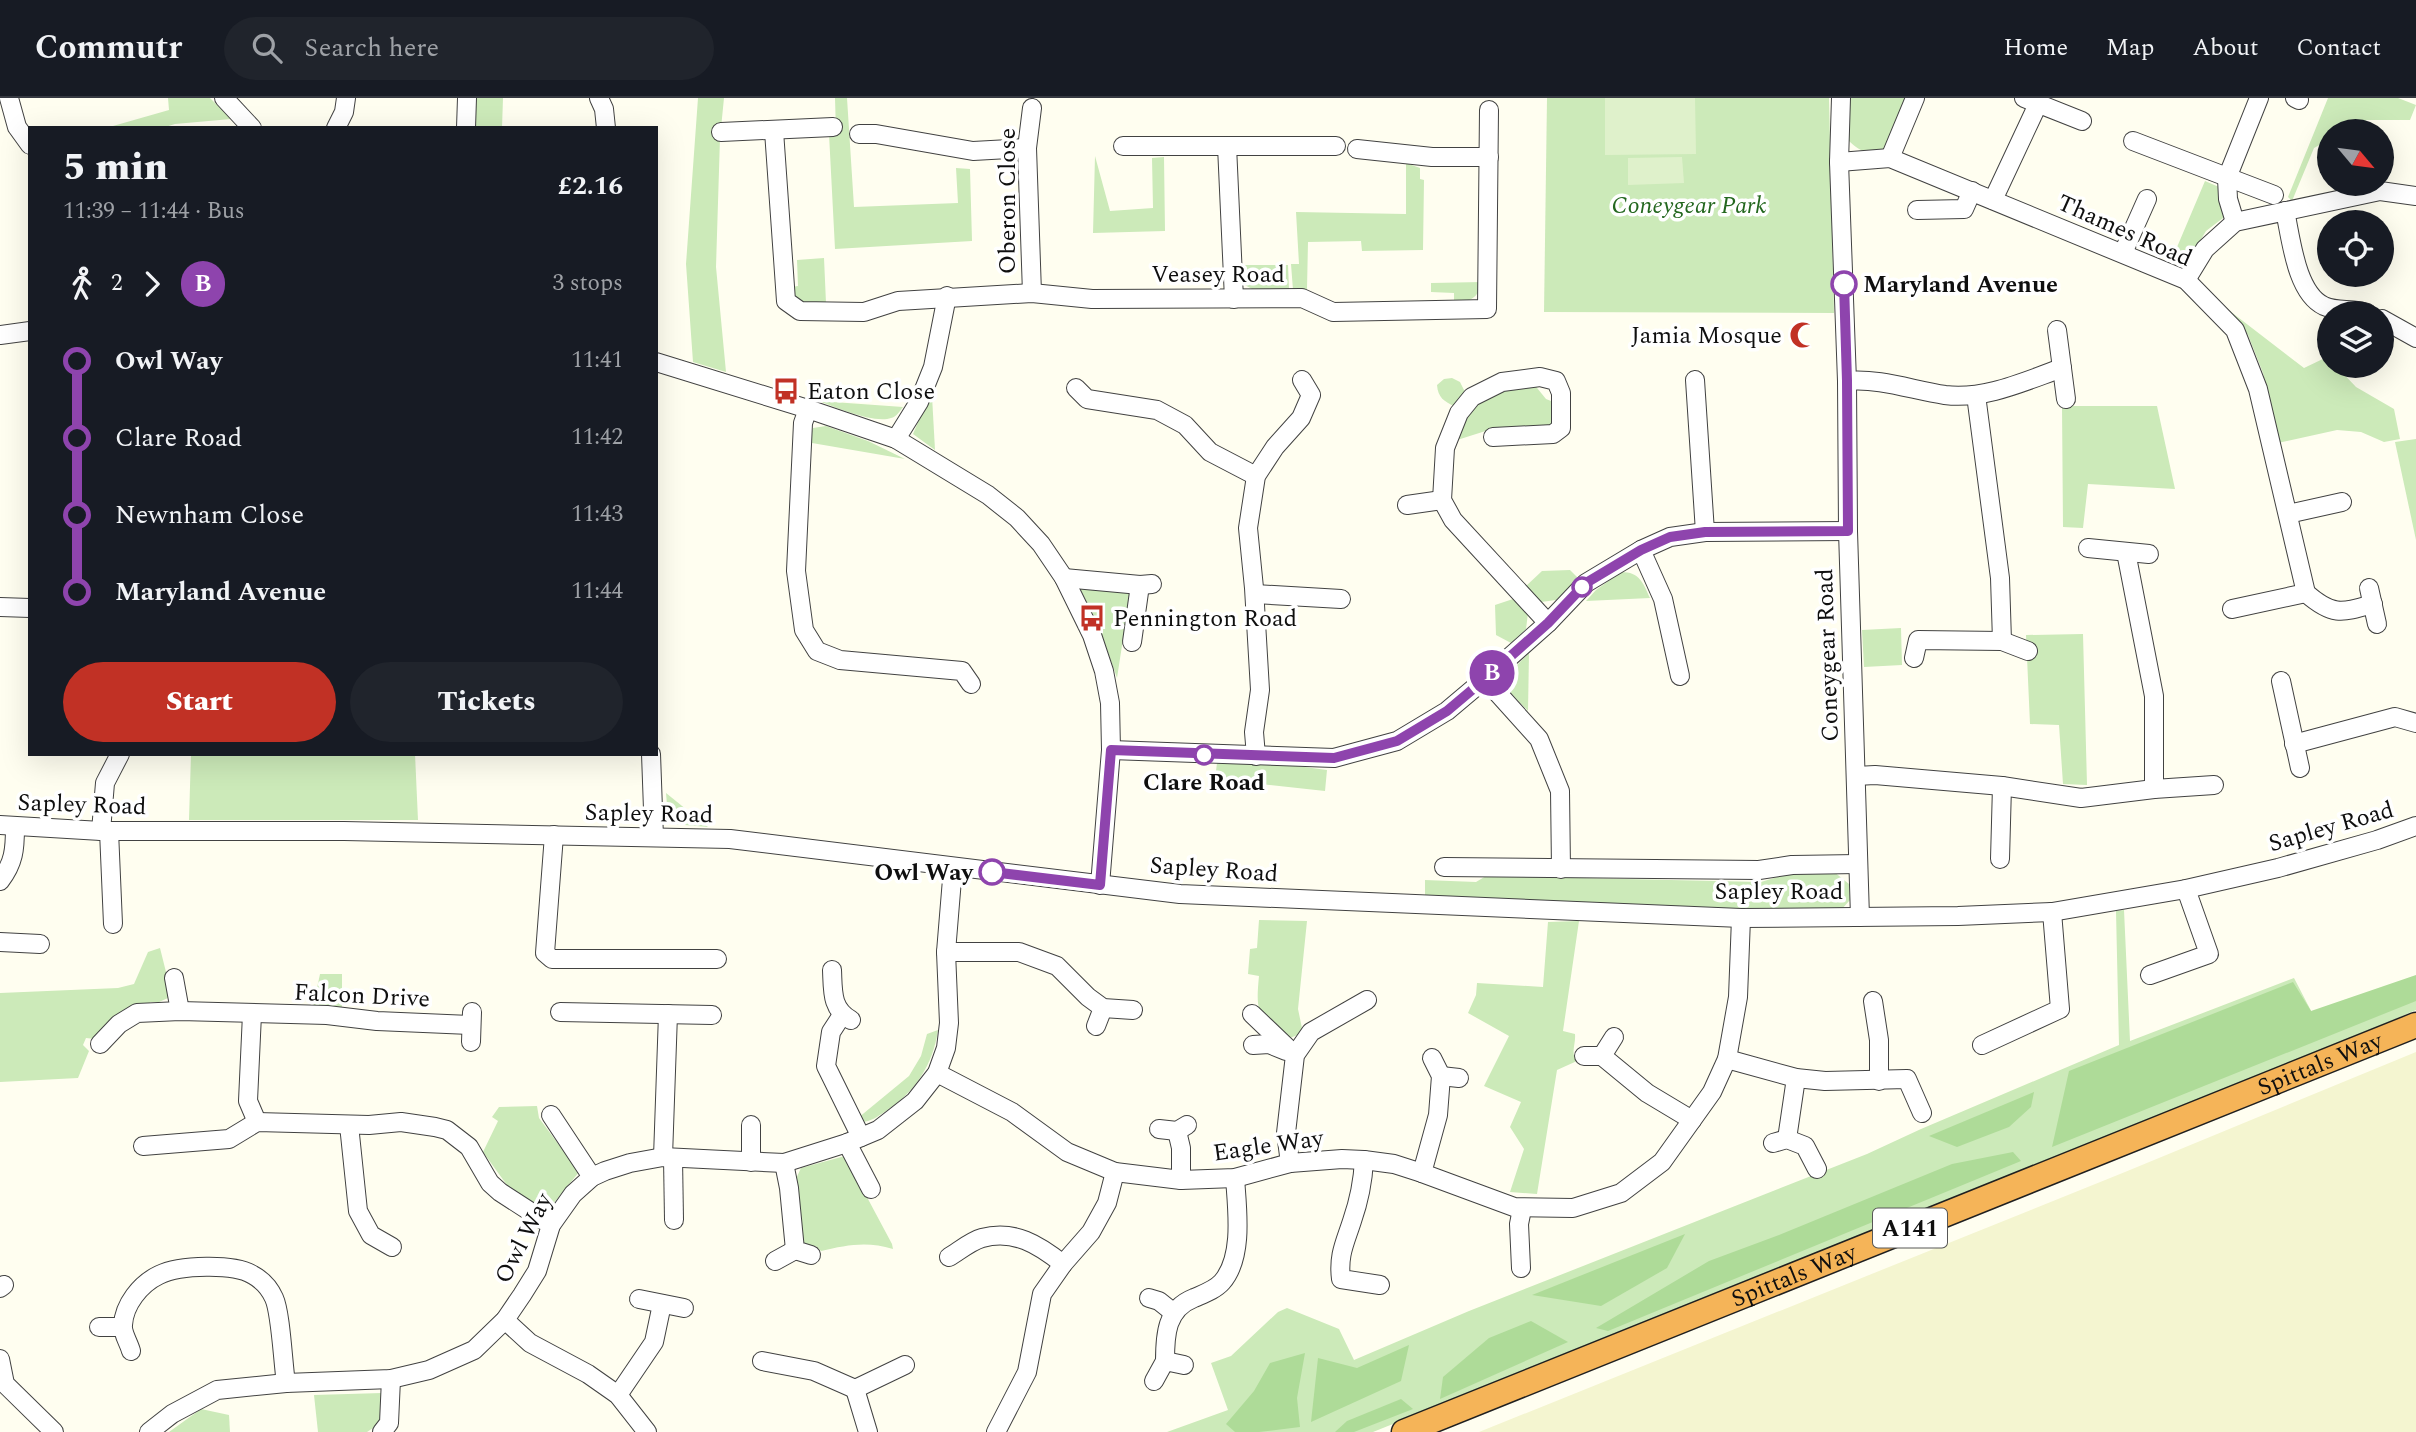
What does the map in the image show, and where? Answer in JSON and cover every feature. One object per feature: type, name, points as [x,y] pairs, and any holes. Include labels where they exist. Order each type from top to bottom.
[{"type":"highway","name":"Spittals Way","points":[[1404,1432],[2416,1025]]},
{"type":"street","points":[[9,98],[18,127],[28,142]]},
{"type":"street","points":[[224,98],[250,126]]},
{"type":"street","points":[[337,126],[344,113],[346,98]]},
{"type":"street","points":[[466,126],[467,98]]},
{"type":"street","points":[[599,98],[604,109],[606,126]]},
{"type":"street","name":"Coneygear Road","points":[[1841,98],[1839,162],[1860,916]]},
{"type":"street","points":[[1890,158],[1915,98]]},
{"type":"street","points":[[2235,222],[2228,199],[2227,178],[2259,98]]},
{"type":"street","points":[[1993,200],[2031,101],[2082,121]]},
{"type":"street","name":"Oberon Close","points":[[1032,108],[1027,148],[1032,293]]},
{"type":"street","points":[[1357,149],[1432,157],[1489,157],[1489,110]]},
{"type":"street","points":[[721,132],[833,127]]},
{"type":"street","name":"Veasey Road","points":[[774,131],[786,301],[800,311],[864,312],[898,301],[1032,293],[1092,299],[1302,298],[1333,312],[1487,309],[1489,157]]},
{"type":"street","points":[[859,134],[876,134],[973,151],[1027,148]]},
{"type":"street","points":[[2133,141],[2274,195]]},
{"type":"street","points":[[1123,146],[1336,146]]},
{"type":"street","points":[[1227,146],[1234,299]]},
{"type":"street","name":"Thames Road","points":[[1839,162],[1890,158],[2186,279],[2235,330],[2258,390],[2306,593]]},
{"type":"street","points":[[1917,210],[1964,209],[1972,191]]},
{"type":"street","points":[[2186,279],[2205,249],[2235,222],[2380,191],[2416,196]]},
{"type":"street","points":[[2123,253],[2147,199]]},
{"type":"street","points":[[2285,211],[2300,277],[2317,301]]},
{"type":"street","points":[[896,439],[919,402],[933,367],[947,296]]},
{"type":"street","points":[[2394,326],[2416,338]]},
{"type":"street","points":[[2057,330],[2066,399]]},
{"type":"street","points":[[0,335],[28,331]]},
{"type":"street","points":[[658,363],[896,439],[959,476],[1017,518],[1041,544],[1064,578],[1092,635],[1104,671],[1110,703],[1111,750],[1100,885]]},
{"type":"street","points":[[1847,381],[1864,379],[1947,395],[1976,395],[2062,368]]},
{"type":"street","points":[[1493,437],[1553,434],[1561,428],[1561,393],[1556,382],[1540,377],[1502,383],[1472,397],[1459,413],[1445,448],[1442,500],[1453,520],[1548,623]]},
{"type":"street","points":[[1256,756],[1254,732],[1260,690],[1255,594],[1248,528],[1256,476],[1275,447],[1301,418],[1311,396],[1302,380]]},
{"type":"street","points":[[1695,380],[1705,532]]},
{"type":"street","points":[[1076,388],[1087,399],[1157,410],[1185,425],[1210,452],[1256,476]]},
{"type":"street","points":[[1976,395],[2000,578],[2002,641]]},
{"type":"street","points":[[808,409],[803,423],[796,571],[804,630],[817,651],[840,660],[962,671],[971,684]]},
{"type":"street","points":[[1407,505],[1442,500]]},
{"type":"street","points":[[2288,514],[2342,502]]},
{"type":"street","points":[[1111,750],[1334,758],[1397,741],[1447,711],[1548,623],[1586,583],[1641,550],[1670,537],[1705,532],[1848,531]]},
{"type":"street","points":[[2088,548],[2149,554]]},
{"type":"street","points":[[1641,550],[1663,599],[1680,677]]},
{"type":"street","points":[[2126,552],[2154,696],[2154,789]]},
{"type":"street","points":[[1064,578],[1146,584],[1132,642]]},
{"type":"street","points":[[2232,609],[2306,593],[2323,608],[2345,611],[2371,596],[2377,624]]},
{"type":"street","points":[[1255,594],[1341,599]]},
{"type":"street","points":[[0,607],[28,608]]},
{"type":"street","points":[[1914,658],[1918,640],[2002,641],[2028,651]]},
{"type":"street","points":[[1485,679],[1539,739],[1552,770],[1560,791],[1562,869]]},
{"type":"street","points":[[2280,681],[2300,768]]},
{"type":"street","points":[[2294,744],[2395,717],[2416,723]]},
{"type":"street","points":[[113,924],[105,831],[105,783],[119,756]]},
{"type":"street","points":[[651,756],[654,837]]},
{"type":"street","points":[[1856,776],[1875,775],[2002,786],[2081,798],[2214,785]]},
{"type":"street","points":[[2000,859],[2002,786]]},
{"type":"street","points":[[0,881],[10,868],[15,854],[8,826]]},
{"type":"street","name":"Sapley Road","points":[[8,826],[105,831],[344,831],[654,837],[756,842],[1188,894],[1741,918],[2052,912],[2186,889],[2278,868],[2416,826]]},
{"type":"street","points":[[554,835],[545,953],[552,959],[717,958]]},
{"type":"street","name":"Sapley Road","points":[[1444,867],[1759,870],[1792,865],[1858,864]]},
{"type":"street","name":"Owl Way","points":[[149,1432],[172,1414],[217,1390],[391,1380],[429,1370],[474,1350],[505,1320],[537,1271],[551,1225],[572,1194],[592,1178],[630,1163],[668,1157],[784,1163],[878,1130],[915,1101],[937,1073],[946,1048],[949,1023],[946,952],[953,867]]},
{"type":"street","points":[[2150,975],[2209,954],[2186,889]]},
{"type":"street","points":[[1982,1045],[2066,1010],[2052,912]]},
{"type":"street","name":"Eagle Way","points":[[937,1073],[1012,1112],[1067,1152],[1115,1172],[1181,1180],[1235,1178],[1290,1163],[1364,1160],[1394,1164],[1522,1209],[1573,1209],[1621,1193],[1662,1162],[1712,1092],[1727,1059],[1738,997],[1741,918]]},
{"type":"street","points":[[0,942],[40,944]]},
{"type":"street","points":[[946,952],[1019,952],[1057,966],[1102,1008],[1133,1010]]},
{"type":"street","points":[[832,970],[833,1002],[846,1018],[831,1032],[826,1066],[870,1189]]},
{"type":"street","points":[[174,978],[180,1012]]},
{"type":"street","points":[[1290,1163],[1286,1133],[1295,1055],[1311,1032],[1367,1000]]},
{"type":"street","points":[[1874,1001],[1879,1040],[1879,1082]]},
{"type":"street","points":[[1096,1026],[1102,1008]]},
{"type":"street","points":[[560,1012],[712,1015]]},
{"type":"street","name":"Falcon Drive","points":[[100,1044],[118,1024],[137,1013],[327,1015],[377,1021],[471,1026]]},
{"type":"street","points":[[252,1014],[248,1101],[257,1122]]},
{"type":"street","points":[[668,1014],[668,1157],[674,1220]]},
{"type":"street","points":[[1252,1014],[1295,1055]]},
{"type":"street","points":[[1615,1037],[1593,1056],[1692,1121]]},
{"type":"street","points":[[1253,1045],[1269,1044],[1295,1055]]},
{"type":"street","points":[[1422,1173],[1450,1077],[1432,1058]]},
{"type":"street","points":[[1727,1059],[1796,1078],[1879,1082],[1907,1079],[1922,1114]]},
{"type":"street","points":[[1796,1078],[1780,1141],[1805,1146],[1817,1169]]},
{"type":"street","points":[[551,1115],[592,1178]]},
{"type":"street","points":[[143,1146],[229,1139],[257,1122],[349,1125],[401,1122],[447,1130],[469,1147],[490,1183],[551,1225]]},
{"type":"street","points":[[349,1125],[358,1211],[371,1235],[392,1247]]},
{"type":"street","points":[[751,1125],[751,1162]]},
{"type":"street","name":"Eagle Way","points":[[1175,1128],[1181,1148],[1181,1180]]},
{"type":"street","points":[[1364,1160],[1363,1180],[1338,1261],[1339,1270],[1341,1279],[1380,1285]]},
{"type":"street","points":[[775,1261],[803,1253],[784,1163]]},
{"type":"street","points":[[996,1432],[1027,1372],[1042,1294],[1097,1222],[1107,1203],[1115,1172]]},
{"type":"street","points":[[1154,1381],[1165,1361],[1165,1331],[1174,1312],[1186,1301],[1207,1292],[1222,1281],[1233,1259],[1239,1224],[1235,1178]]},
{"type":"street","points":[[1522,1209],[1519,1224],[1523,1263]]},
{"type":"street","points":[[956,1247],[981,1238],[1010,1235],[1038,1245],[1063,1264]]},
{"type":"street","points":[[131,1350],[122,1327],[131,1298],[159,1275],[194,1268],[230,1268],[253,1274],[267,1286],[276,1301],[286,1384]]},
{"type":"street","points":[[1149,1298],[1159,1301],[1174,1312]]},
{"type":"street","points":[[639,1299],[684,1308]]},
{"type":"street","points":[[618,1395],[661,1344],[662,1304]]},
{"type":"street","points":[[505,1320],[530,1343],[589,1374],[618,1395],[648,1432]]},
{"type":"street","points":[[99,1327],[122,1327]]},
{"type":"street","points":[[0,1359],[3,1386],[54,1432]]},
{"type":"street","points":[[762,1361],[814,1371],[855,1389],[868,1432]]},
{"type":"street","points":[[1165,1361],[1184,1365]]},
{"type":"street","points":[[855,1389],[896,1364]]},
{"type":"street","points":[[382,1432],[389,1423],[391,1380]]},
{"type":"green space","points":[[168,98],[210,98],[231,119],[168,126],[113,126],[169,110]]},
{"type":"green space","points":[[470,98],[503,98],[502,126],[467,126]]},
{"type":"green space","points":[[698,98],[724,98],[720,138],[716,267],[726,372],[693,362],[686,264]]},
{"type":"green space","points":[[835,98],[847,98],[854,207],[958,203],[956,168],[970,169],[972,241],[835,249],[829,134],[836,133]]},
{"type":"green space","name":"Coneygear Park","points":[[1547,98],[1829,98],[1834,313],[1544,312]]},
{"type":"green space","points":[[1605,98],[1695,98],[1696,154],[1605,155]]},
{"type":"green space","points":[[1848,98],[1910,98],[1889,151],[1867,152],[1858,149],[1849,141]]},
{"type":"green space","points":[[2328,98],[2398,98],[2416,105],[2410,120],[2320,119]]},
{"type":"green space","points":[[2317,125],[2317,146],[2292,201],[2288,197]]},
{"type":"green space","points":[[1095,156],[1110,211],[1153,208],[1152,158],[1164,157],[1165,231],[1093,233]]},
{"type":"green space","points":[[1682,157],[1684,183],[1628,185],[1628,158]]},
{"type":"green space","points":[[1406,163],[1420,168],[1420,179],[1424,180],[1423,250],[1362,251],[1361,241],[1308,242],[1307,289],[1293,290],[1291,264],[1299,264],[1296,212],[1406,214]]},
{"type":"green space","points":[[2205,181],[2219,187],[2225,213],[2223,218],[2206,231],[2188,261],[2182,263],[2172,259]]},
{"type":"green space","points":[[824,258],[826,303],[804,304],[795,299],[791,287],[798,286],[797,260]]},
{"type":"green space","points":[[1239,265],[1288,265],[1289,289],[1254,290],[1241,283]]},
{"type":"green space","points":[[1482,282],[1478,292],[1465,302],[1454,304],[1454,293],[1431,292],[1431,283]]},
{"type":"green space","points":[[2226,308],[2304,368],[2317,362],[2317,378],[2347,378],[2356,387],[2394,409],[2400,439],[2384,442],[2361,432],[2337,430],[2278,443],[2263,373],[2248,335]]},
{"type":"green space","points":[[1452,378],[1460,382],[1467,396],[1455,407],[1442,399],[1437,385],[1444,379]]},
{"type":"green space","points":[[1533,383],[1546,399],[1556,403],[1552,427],[1495,428],[1454,441],[1465,414],[1479,401],[1496,393]]},
{"type":"green space","points":[[930,394],[932,396],[935,450],[913,434]]},
{"type":"green space","points":[[819,401],[903,407],[893,417],[875,419]]},
{"type":"green space","points":[[2062,406],[2157,406],[2175,489],[2088,484],[2083,528],[2063,527]]},
{"type":"green space","points":[[826,426],[868,441],[905,459],[812,443],[810,439],[813,428]]},
{"type":"green space","points":[[2416,439],[2416,540],[2395,442]]},
{"type":"green space","points":[[1570,570],[1578,578],[1556,600],[1541,602],[1525,587],[1542,571]]},
{"type":"green space","points":[[1621,572],[1637,576],[1650,598],[1586,601],[1596,590]]},
{"type":"green space","points":[[1078,585],[1131,587],[1117,678],[1098,624]]},
{"type":"green space","points":[[1513,599],[1528,613],[1526,629],[1511,643],[1496,635],[1495,605]]},
{"type":"green space","points":[[1901,628],[1902,665],[1864,667],[1862,630]]},
{"type":"green space","points":[[2083,634],[2087,785],[2063,784],[2059,725],[2030,724],[2026,635]]},
{"type":"green space","points":[[1529,653],[1528,711],[1509,691],[1508,674]]},
{"type":"green space","points":[[191,756],[415,756],[418,820],[189,820]]},
{"type":"green space","points":[[1217,763],[1282,764],[1327,770],[1325,791],[1215,779]]},
{"type":"green space","points":[[666,793],[708,827],[673,824],[668,817]]},
{"type":"green space","points":[[1833,871],[1849,884],[1850,900],[1841,910],[1740,911],[1425,897],[1425,880],[1476,882],[1486,876],[1761,882],[1794,872]]},
{"type":"green space","points":[[2124,910],[2130,1041],[2294,978],[2321,1030],[2416,992],[2416,1010],[2336,1045],[1373,1432],[1167,1432],[1228,1410],[1211,1363],[1231,1356],[1278,1312],[1287,1308],[1339,1329],[1354,1360],[1469,1311],[1867,1154],[2119,1045],[2116,911]]},
{"type":"green space","points":[[1259,920],[1307,921],[1298,1009],[1303,1033],[1287,1039],[1261,1013],[1258,999],[1259,976],[1248,974],[1250,949],[1257,948]]},
{"type":"green space","points":[[1579,921],[1563,1031],[1575,1034],[1574,1052],[1577,1061],[1557,1070],[1537,1194],[1510,1192],[1524,1149],[1510,1127],[1521,1102],[1484,1086],[1509,1036],[1468,1013],[1476,995],[1477,983],[1543,987],[1548,922]]},
{"type":"green space","points":[[160,948],[170,988],[168,998],[150,1002],[149,1007],[95,1039],[86,1038],[83,1045],[89,1051],[78,1078],[0,1082],[0,993],[118,988],[134,984],[148,952]]},
{"type":"green space","points":[[320,974],[342,974],[342,1008],[313,1007]]},
{"type":"green space","points":[[2416,975],[2416,1001],[2052,1147],[2069,1071],[2293,982],[2311,1011]]},
{"type":"green space","points":[[938,1030],[932,1055],[914,1086],[886,1111],[871,1120],[861,1122],[858,1118],[909,1076],[921,1056],[927,1034]]},
{"type":"green space","points":[[2416,1052],[2416,1432],[1479,1432],[2125,1172]]},
{"type":"green space","points":[[2034,1092],[2031,1107],[2009,1127],[1957,1147],[1929,1136]]},
{"type":"green space","points":[[537,1106],[539,1118],[579,1172],[549,1209],[512,1192],[483,1152],[498,1121],[492,1117],[499,1107]]},
{"type":"green space","points":[[2013,1152],[2021,1161],[1608,1331],[1596,1328],[1709,1261],[1952,1164]]},
{"type":"green space","points":[[845,1156],[893,1249],[857,1245],[821,1251],[816,1246],[806,1246],[800,1241],[795,1181],[801,1168]]},
{"type":"green space","points":[[1685,1234],[1667,1268],[1601,1306],[1532,1295]]},
{"type":"green space","points":[[1531,1321],[1568,1342],[1440,1399],[1443,1377],[1489,1338]]},
{"type":"green space","points":[[1409,1345],[1401,1381],[1311,1422],[1318,1358],[1357,1368]]},
{"type":"green space","points":[[1305,1353],[1297,1398],[1300,1427],[1235,1432],[1226,1424],[1254,1391],[1270,1363]]},
{"type":"green space","points":[[382,1393],[382,1422],[367,1432],[318,1432],[314,1395]]},
{"type":"green space","points":[[1401,1399],[1413,1409],[1354,1432],[1335,1432],[1347,1421]]},
{"type":"green space","points":[[201,1409],[229,1415],[230,1432],[169,1432]]},
{"type":"bus line","name":"B","points":[[992,872],[1100,885],[1111,750],[1334,758],[1397,741],[1447,711],[1548,623],[1586,583],[1641,550],[1670,537],[1705,532],[1848,531],[1844,284]]},
{"type":"place","name":"Maryland Avenue","points":[[1844,284]]},
{"type":"place","name":"Jamia Mosque","points":[[1803,335]]},
{"type":"place","name":"Eaton Close","points":[[786,391]]},
{"type":"place","name":"Pennington Road","points":[[1092,618]]},
{"type":"place","name":"Clare Road","points":[[1204,755]]},
{"type":"place","name":"Owl Way","points":[[992,872]]}]
